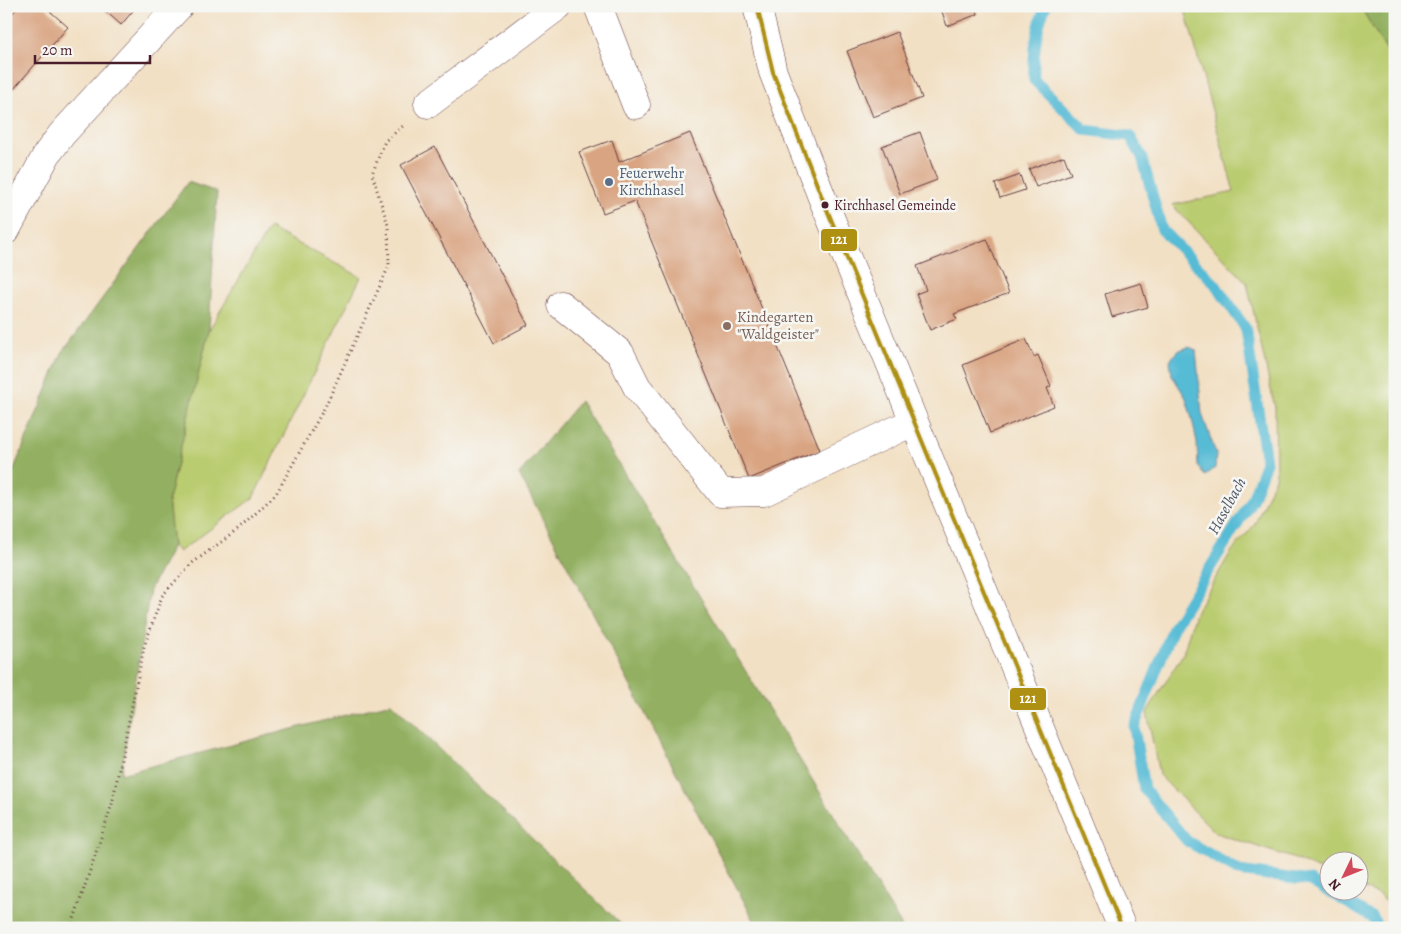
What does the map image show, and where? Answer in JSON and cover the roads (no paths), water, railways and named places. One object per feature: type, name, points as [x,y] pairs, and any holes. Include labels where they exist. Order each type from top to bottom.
[{"type":"street","points":[[6,230],[47,154],[62,134],[179,6]]},
{"type":"street","points":[[428,104],[558,6]]},
{"type":"street","points":[[598,6],[636,105]]},
{"type":"street","points":[[757,6],[773,72],[821,195],[1122,928]]},
{"type":"street","points":[[561,306],[620,353],[637,387],[721,493],[764,492],[913,422]]},
{"type":"water","points":[[1189,347],[1196,350],[1202,414],[1216,454],[1215,468],[1205,476],[1198,466],[1197,442],[1186,398],[1172,375],[1170,361],[1177,351]]},
{"type":"waterway","name":"Haselbach","points":[[1046,6],[1039,24],[1036,42],[1034,80],[1085,130],[1130,136],[1142,157],[1162,230],[1215,284],[1246,329],[1266,462],[1252,500],[1174,626],[1134,727],[1144,789],[1187,841],[1239,871],[1310,881],[1373,918],[1378,928]]},
{"type":"place","name":"Feuerwehr Kirchhasel","points":[[609,182]]},
{"type":"place","name":"Kirchhasel Gemeinde","points":[[825,205]]},
{"type":"place","name":"Kindegarten \"Waldgeister\"","points":[[727,326]]}]
